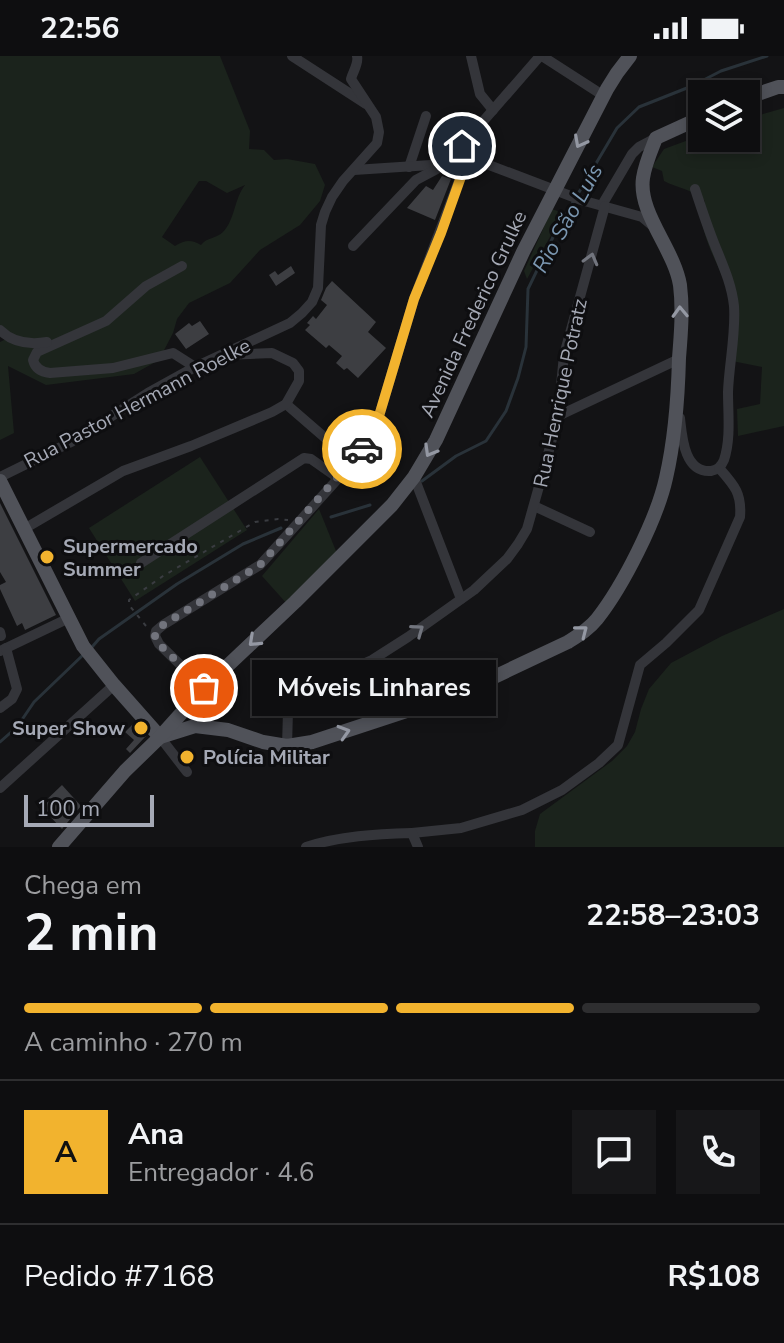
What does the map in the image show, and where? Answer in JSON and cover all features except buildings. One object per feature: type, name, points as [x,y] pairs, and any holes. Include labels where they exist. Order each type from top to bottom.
[{"type":"main road","name":"Avenida Frederico Grulke","points":[[64,844],[125,771],[392,505],[414,477],[436,440],[523,252],[560,191],[604,96],[630,56]]},
{"type":"main road","points":[[760,93],[784,87]]},
{"type":"main road","points":[[0,479],[83,646],[160,737],[195,726],[228,730],[263,742],[287,746],[312,742],[458,694],[554,649],[584,632],[596,620],[634,560],[666,480],[678,400],[680,285],[673,260],[642,195],[643,178],[656,138],[688,123]]},
{"type":"main road","points":[[200,694],[209,727]]},
{"type":"street","points":[[292,56],[371,107]]},
{"type":"street","points":[[357,56],[358,64],[351,79],[371,107]]},
{"type":"street","points":[[471,56],[480,94],[493,110]]},
{"type":"street","points":[[354,170],[446,164],[541,56],[604,96]]},
{"type":"street","name":"Rua Pastor Hermann Roelke","points":[[0,479],[71,442],[195,367],[290,323],[312,302],[318,288],[321,225],[325,212],[343,181],[377,143],[378,124],[371,107]]},
{"type":"street","points":[[409,167],[426,116]]},
{"type":"street","name":"Rua Henrique Potratz","points":[[287,746],[288,711],[299,695],[372,660],[474,590],[507,559],[527,529],[558,416],[564,355],[604,206],[632,154],[656,138]]},
{"type":"street","points":[[200,694],[159,644],[155,636],[158,628],[260,565],[369,440],[414,299],[468,157]]},
{"type":"street","points":[[353,246],[416,180],[446,164],[468,157],[581,200],[642,217],[659,232]]},
{"type":"street","points":[[678,400],[683,444],[689,458],[705,470],[719,468],[728,443],[734,306],[727,273],[695,189]]},
{"type":"street","points":[[182,266],[146,286],[106,321],[37,352],[33,360],[34,366],[50,373],[113,368],[173,353],[195,367]]},
{"type":"street","points":[[0,330],[12,339],[36,344],[76,335]]},
{"type":"street","points":[[24,529],[123,471],[253,421],[286,404],[299,381],[299,371],[293,363],[272,353],[218,355]]},
{"type":"street","points":[[558,416],[679,359]]},
{"type":"street","points":[[286,404],[353,462]]},
{"type":"street","points":[[141,563],[304,458],[311,459],[338,478]]},
{"type":"street","points":[[306,847],[373,834],[461,828],[522,810],[562,790],[599,763],[618,745],[640,665],[699,610],[740,517],[741,503],[735,485],[719,468]]},
{"type":"street","points":[[414,477],[461,599]]},
{"type":"street","points":[[534,506],[590,532]]},
{"type":"street","points":[[0,708],[12,699],[17,689],[3,649],[67,619]]},
{"type":"street","points":[[0,788],[114,685]]},
{"type":"street","points":[[160,737],[187,772]]},
{"type":"street","points":[[412,833],[418,847]]},
{"type":"path","points":[[155,636],[129,605],[129,600],[163,576],[255,522],[278,519],[299,522]]},
{"type":"shaded area","points":[[0,56],[220,56],[250,131],[249,149],[264,150],[274,160],[315,164],[325,185],[320,201],[300,225],[260,250],[230,283],[189,303],[177,319],[159,360],[134,374],[46,385],[8,366],[14,433],[0,440],[0,342],[8,332],[0,328]],"holes":[[[199,181],[206,181],[227,193],[245,185],[230,222],[223,232],[201,245],[188,241],[175,246],[162,237]]]},
{"type":"shaded area","points":[[784,108],[784,426],[738,436],[737,409],[760,404],[762,367],[732,361],[731,303],[706,236],[702,212],[705,201],[664,181],[662,171],[652,167],[664,149],[688,140],[688,152],[760,152],[760,115]]},
{"type":"shaded area","points":[[552,209],[563,213],[527,279],[524,271]]},
{"type":"shaded area","points":[[200,457],[247,530],[135,601],[89,528]]},
{"type":"shaded area","points":[[319,509],[338,556],[288,605],[262,576]]},
{"type":"shaded area","points":[[784,609],[784,847],[535,847],[540,814],[612,761],[627,746],[635,732],[649,689],[671,663]]},
{"type":"waterway","name":"Rio São Luís","points":[[422,481],[456,456],[486,441],[506,411],[526,347],[528,289],[556,231],[617,128],[639,107],[721,71],[767,56]]},
{"type":"waterway","name":"Rio São Luís","points":[[331,517],[370,505]]},
{"type":"waterway","name":"Rio São Luís","points":[[92,647],[177,584],[243,544],[281,528]]},
{"type":"waterway","name":"Rio São Luís","points":[[0,742],[17,727],[34,702],[83,655]]},
{"type":"way so far","points":[[204,688],[156,641],[156,631],[267,559],[362,449]]},
{"type":"place","name":"Supermercado Summer","points":[[47,557]]},
{"type":"place","name":"Móveis Linhares","points":[[204,688]]},
{"type":"place","name":"Super Show","points":[[141,728]]},
{"type":"place","name":"Polícia Militar","points":[[187,757]]},
{"type":"route","points":[[362,449],[379,416],[414,299],[468,157],[446,164],[462,146]]}]
